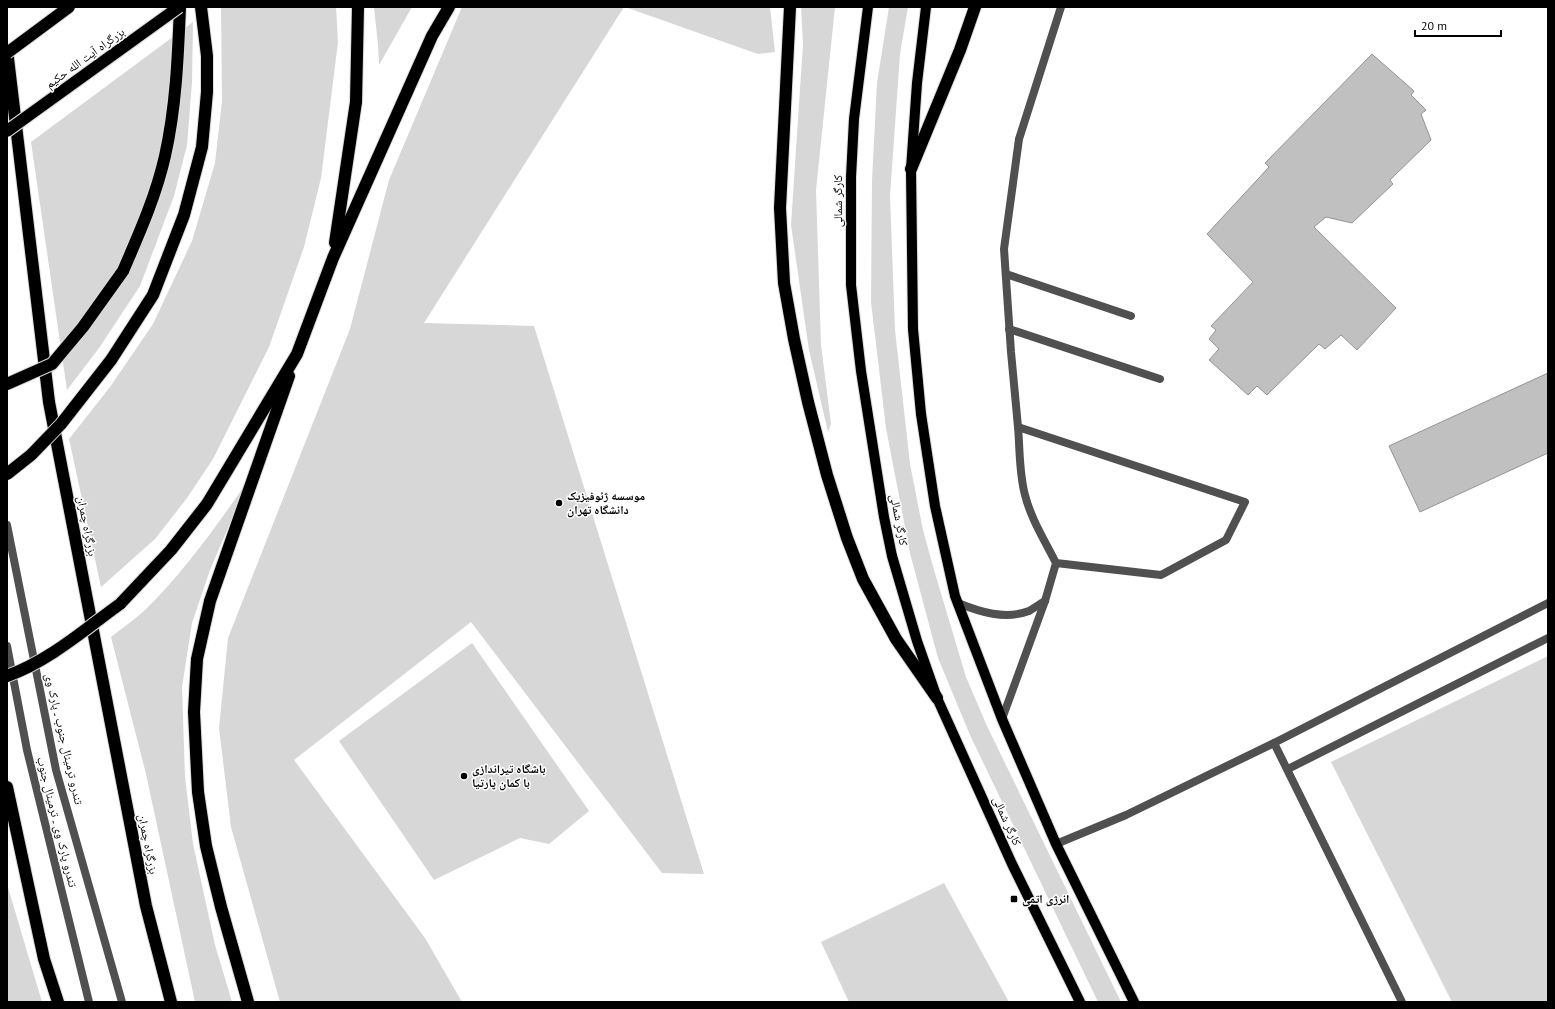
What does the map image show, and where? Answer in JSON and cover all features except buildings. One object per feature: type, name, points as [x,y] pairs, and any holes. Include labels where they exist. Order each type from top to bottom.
[{"type":"highway","points":[[7,53],[69,7]]},
{"type":"highway","points":[[7,384],[52,364],[83,327],[123,271],[146,219],[165,156],[176,92],[180,7]]},
{"type":"highway","name":"بزرگراه آیت الله حکیم","points":[[7,131],[180,7]]},
{"type":"highway","points":[[7,474],[31,455],[61,424],[111,360],[153,294],[184,215],[200,154],[207,92],[207,56],[201,7]]},
{"type":"highway","points":[[333,258],[356,102],[358,7]]},
{"type":"highway","points":[[248,1002],[221,907],[206,846],[198,792],[194,712],[197,659],[210,601],[246,503],[297,354],[333,258],[432,36],[449,7]]},
{"type":"highway","points":[[790,7],[780,208],[784,284],[794,339],[808,402],[827,475],[847,538],[863,579],[896,639],[937,698]]},
{"type":"highway","points":[[911,169],[960,50],[974,7]]},
{"type":"highway","name":"بزرگراه چمران","points":[[7,50],[49,402],[146,906],[171,1002]]},
{"type":"highway","points":[[7,676],[58,649],[120,604],[171,550],[207,504],[297,354]]},
{"type":"highway","points":[[7,787],[44,959],[58,1002]]},
{"type":"main road","name":"کارگر شمالی","points":[[868,7],[854,119],[851,177],[851,285],[861,372],[884,517],[892,556],[917,641],[937,698],[1012,864],[1080,1002]]},
{"type":"main road","points":[[926,7],[917,83],[911,169],[912,329],[921,414],[935,506],[958,603],[1002,719],[1056,844],[1134,1002]]},
{"type":"lane","points":[[1002,719],[1045,601],[1056,563],[1032,516],[1025,496],[1021,471],[1004,249],[1019,139],[1061,7]]},
{"type":"lane","points":[[1006,274],[1132,316]]},
{"type":"lane","points":[[1010,329],[1160,379]]},
{"type":"lane","points":[[1018,427],[1245,502],[1226,540],[1161,575],[1056,563]]},
{"type":"lane","name":"تندرو ترمینال جنوب ـ پارک وی","points":[[7,526],[56,770],[122,1002]]},
{"type":"lane","points":[[958,603],[988,614],[1008,615],[1028,611],[1045,601]]},
{"type":"lane","points":[[1056,844],[1126,815],[1274,743],[1548,603]]},
{"type":"lane","points":[[1288,769],[1548,638]]},
{"type":"lane","name":"تندرو پارک وی ـ ترمینال جنوب","points":[[7,646],[27,750],[89,1002]]},
{"type":"lane","points":[[1274,743],[1402,1002]]},
{"type":"shaded area","points":[[221,7],[336,7],[338,42],[321,178],[304,247],[269,347],[213,459],[187,498],[155,539],[101,587],[69,439],[110,387],[153,324],[192,241],[215,163],[222,101]]},
{"type":"shaded area","points":[[374,7],[412,7],[379,65],[378,45]]},
{"type":"shaded area","points":[[462,7],[624,7],[424,323],[534,326],[704,874],[662,873],[471,622],[294,760],[425,938],[462,1002],[280,1002],[231,827],[219,728],[228,638],[350,329],[389,180]]},
{"type":"shaded area","points":[[625,7],[770,7],[775,52],[758,54]]},
{"type":"shaded area","points":[[801,7],[835,7],[816,190],[821,345],[831,424],[828,432],[809,350],[791,225],[803,44]]},
{"type":"shaded area","points":[[889,7],[908,7],[900,54],[890,196],[895,330],[910,464],[923,530],[966,677],[987,726],[1121,1002],[1098,1002],[970,735],[938,658],[910,553],[886,428],[871,302],[872,180],[877,83]]},
{"type":"shaded area","points":[[193,22],[192,82],[187,145],[174,196],[140,286],[99,348],[67,390],[31,142]]},
{"type":"shaded area","points":[[248,481],[210,570],[192,623],[182,687],[185,777],[193,844],[215,945],[232,1002],[195,1002],[146,774],[111,637],[137,617],[160,595],[200,548]]},
{"type":"shaded area","name":"باشگاه تیراندازی با کمان پارتیا","points":[[472,643],[589,811],[549,844],[520,838],[434,880],[339,741]]},
{"type":"shaded area","points":[[1548,656],[1548,1002],[1452,1002],[1331,762]]},
{"type":"shaded area","points":[[944,883],[1009,1002],[849,1002],[821,942]]},
{"type":"shaded area","points":[[7,884],[42,1002],[7,1002]]},
{"type":"place","name":"موسسه ژئوفیزیک دانشگاه تهران","points":[[559,503]]},
{"type":"place","name":"باشگاه تیراندازی با کمان پارتیا","points":[[464,776]]},
{"type":"place","name":"انرژی اتمی","points":[[1014,899]]}]
